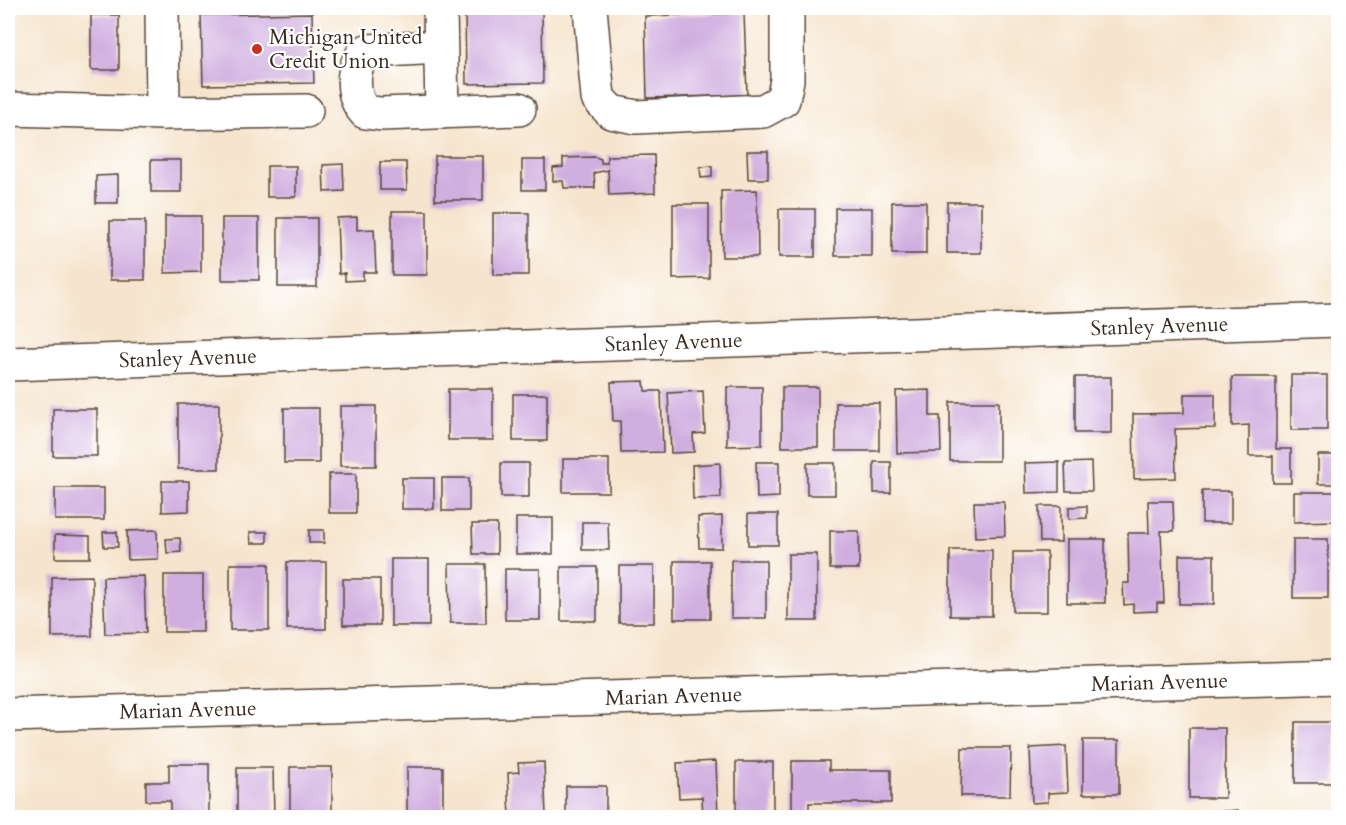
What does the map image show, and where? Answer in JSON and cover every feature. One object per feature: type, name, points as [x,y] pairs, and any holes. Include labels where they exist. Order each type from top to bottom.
[{"type":"street","points":[[162,8],[163,113]]},
{"type":"street","points":[[440,8],[442,112]]},
{"type":"street","points":[[590,8],[598,98],[611,112],[636,117],[763,111],[783,100],[787,80],[787,8]]},
{"type":"street","points":[[440,47],[367,51],[358,58],[355,70],[356,102],[365,112],[381,114],[519,109]]},
{"type":"street","points":[[8,109],[163,113],[306,111]]},
{"type":"street","name":"Stanley Avenue","points":[[8,364],[1338,320]]},
{"type":"street","name":"Marian Avenue","points":[[8,714],[1338,677]]},
{"type":"building","points":[[465,8],[542,8],[543,83],[466,84]]},
{"type":"building","name":"Michigan United Credit Union","points":[[312,13],[314,83],[203,85],[201,15]]},
{"type":"building","points":[[744,13],[747,95],[647,98],[645,16]]},
{"type":"building","points":[[91,15],[119,15],[119,70],[91,70]]},
{"type":"building","points":[[747,151],[768,151],[768,179],[748,179]]},
{"type":"building","points":[[654,155],[655,193],[609,195],[608,170],[594,173],[595,188],[564,188],[563,181],[553,181],[553,168],[563,167],[563,158],[595,157],[601,159],[601,163],[607,163],[607,156]]},
{"type":"building","points":[[435,156],[483,156],[483,200],[435,200]]},
{"type":"building","points":[[151,160],[181,160],[181,192],[151,192]]},
{"type":"building","points":[[522,160],[545,160],[545,190],[522,190]]},
{"type":"building","points":[[380,162],[406,162],[407,190],[380,190]]},
{"type":"building","points":[[343,164],[344,191],[324,192],[323,165]]},
{"type":"building","points":[[267,166],[296,166],[296,197],[267,197]]},
{"type":"building","points":[[712,166],[712,177],[701,178],[700,167]]},
{"type":"building","points":[[118,175],[118,203],[96,203],[96,176]]},
{"type":"building","points":[[757,190],[758,257],[722,257],[721,191]]},
{"type":"building","points":[[892,202],[926,202],[926,254],[892,254]]},
{"type":"building","points":[[947,202],[981,202],[981,253],[947,253]]},
{"type":"building","points":[[673,204],[709,204],[709,278],[673,279]]},
{"type":"building","points":[[835,208],[872,208],[872,256],[835,256]]},
{"type":"building","points":[[779,209],[815,209],[815,257],[779,257]]},
{"type":"building","points":[[392,211],[427,211],[427,275],[392,275]]},
{"type":"building","points":[[493,213],[529,213],[529,275],[493,275]]},
{"type":"building","points":[[165,216],[201,216],[201,272],[165,273]]},
{"type":"building","points":[[357,217],[357,230],[374,229],[376,272],[363,272],[363,280],[345,281],[345,273],[339,274],[337,218]]},
{"type":"building","points":[[222,218],[259,218],[259,280],[222,280]]},
{"type":"building","points":[[278,218],[317,218],[317,287],[278,287]]},
{"type":"building","points":[[110,221],[145,221],[145,280],[110,280]]},
{"type":"building","points":[[1291,375],[1327,375],[1327,430],[1291,430]]},
{"type":"building","points":[[1075,377],[1111,377],[1111,433],[1075,433]]},
{"type":"building","points":[[1232,377],[1276,377],[1276,449],[1291,449],[1291,483],[1273,483],[1273,456],[1249,456],[1249,425],[1232,426]]},
{"type":"building","points":[[644,381],[645,391],[661,391],[663,452],[621,453],[620,421],[613,421],[611,382]]},
{"type":"building","points":[[727,387],[762,387],[762,445],[727,446]]},
{"type":"building","points":[[782,387],[818,387],[818,447],[782,447]]},
{"type":"building","points":[[448,389],[493,389],[493,440],[448,440]]},
{"type":"building","points":[[930,390],[930,416],[940,416],[941,452],[897,453],[896,391]]},
{"type":"building","points":[[703,391],[705,433],[693,434],[694,452],[671,453],[668,393]]},
{"type":"building","points":[[513,394],[547,394],[547,441],[513,441]]},
{"type":"building","points":[[1184,394],[1215,394],[1215,428],[1175,429],[1176,478],[1134,479],[1133,414],[1184,413]]},
{"type":"building","points":[[950,402],[999,402],[999,461],[950,461]]},
{"type":"building","points":[[836,403],[879,403],[879,451],[836,451]]},
{"type":"building","points":[[178,404],[219,404],[219,469],[178,469]]},
{"type":"building","points":[[340,406],[376,406],[376,466],[340,466]]},
{"type":"building","points":[[284,408],[319,408],[319,463],[284,463]]},
{"type":"building","points":[[53,409],[97,409],[97,456],[53,456]]},
{"type":"building","points":[[1318,455],[1338,455],[1338,484],[1318,484]]},
{"type":"building","points":[[563,459],[609,459],[609,492],[563,492]]},
{"type":"building","points":[[756,462],[779,462],[779,497],[757,498]]},
{"type":"building","points":[[874,462],[891,462],[891,493],[874,493]]},
{"type":"building","points":[[1059,462],[1059,492],[1026,493],[1025,463]]},
{"type":"building","points":[[1091,462],[1092,491],[1066,491],[1065,463]]},
{"type":"building","points":[[501,463],[529,463],[529,497],[501,497]]},
{"type":"building","points":[[720,463],[721,498],[693,499],[692,465]]},
{"type":"building","points":[[807,463],[835,463],[835,495],[807,495]]},
{"type":"building","points":[[329,474],[356,474],[356,513],[329,513]]},
{"type":"building","points":[[402,478],[434,478],[434,509],[402,509]]},
{"type":"building","points":[[442,478],[469,478],[469,511],[442,511]]},
{"type":"building","points":[[162,481],[189,481],[189,511],[162,512]]},
{"type":"building","points":[[55,488],[104,488],[104,520],[55,520]]},
{"type":"building","points":[[1202,491],[1231,491],[1231,523],[1202,523]]},
{"type":"building","points":[[1294,492],[1338,492],[1338,521],[1294,522]]},
{"type":"building","points":[[1148,501],[1173,501],[1174,531],[1161,531],[1164,603],[1157,603],[1157,611],[1133,612],[1133,604],[1124,605],[1123,583],[1129,583],[1128,533],[1149,533]]},
{"type":"building","points":[[974,502],[1004,502],[1005,536],[975,537]]},
{"type":"building","points":[[1039,506],[1061,506],[1061,542],[1040,542]]},
{"type":"building","points":[[1087,506],[1087,518],[1069,519],[1069,507]]},
{"type":"building","points":[[748,514],[778,514],[778,545],[748,545]]},
{"type":"building","points":[[722,516],[722,548],[699,548],[698,517]]},
{"type":"building","points":[[516,518],[553,518],[553,554],[516,554]]},
{"type":"building","points":[[582,522],[608,522],[609,550],[582,550]]},
{"type":"building","points":[[472,524],[497,524],[497,554],[473,554]]},
{"type":"building","points":[[157,530],[158,559],[128,560],[127,531]]},
{"type":"building","points":[[309,530],[324,530],[324,543],[309,543]]},
{"type":"building","points":[[830,531],[859,531],[859,569],[830,569]]},
{"type":"building","points":[[103,532],[117,532],[118,547],[104,547]]},
{"type":"building","points":[[250,532],[267,532],[267,543],[251,543]]},
{"type":"building","points":[[55,535],[90,536],[90,558],[55,558]]},
{"type":"building","points":[[180,538],[181,552],[167,553],[166,539]]},
{"type":"building","points":[[1067,539],[1105,539],[1105,603],[1067,603]]},
{"type":"building","points":[[1293,539],[1328,539],[1328,598],[1293,598]]},
{"type":"building","points":[[950,550],[992,550],[992,616],[950,616]]},
{"type":"building","points":[[1013,552],[1047,552],[1047,612],[1013,612]]},
{"type":"building","points":[[788,554],[817,554],[817,621],[788,621]]},
{"type":"building","points":[[1179,555],[1214,555],[1214,604],[1179,604]]},
{"type":"building","points":[[391,559],[429,559],[429,626],[391,626]]},
{"type":"building","points":[[731,560],[766,560],[766,618],[731,618]]},
{"type":"building","points":[[674,561],[710,561],[710,619],[674,619]]},
{"type":"building","points":[[287,562],[326,562],[326,629],[287,629]]},
{"type":"building","points":[[230,564],[269,564],[269,630],[230,630]]},
{"type":"building","points":[[449,564],[485,564],[486,623],[450,623]]},
{"type":"building","points":[[619,566],[654,566],[654,623],[619,623]]},
{"type":"building","points":[[561,567],[597,567],[597,621],[561,621]]},
{"type":"building","points":[[505,569],[540,569],[540,620],[505,620]]},
{"type":"building","points":[[164,575],[203,575],[203,632],[164,632]]},
{"type":"building","points":[[92,576],[92,636],[52,637],[52,577]]},
{"type":"building","points":[[144,576],[146,633],[105,634],[103,577]]},
{"type":"building","points":[[343,579],[380,579],[380,625],[343,625]]},
{"type":"building","points":[[1295,722],[1335,722],[1335,783],[1295,783]]},
{"type":"building","points":[[1189,728],[1225,728],[1225,798],[1189,798]]},
{"type":"building","points":[[1083,740],[1119,740],[1119,794],[1083,794]]},
{"type":"building","points":[[1066,746],[1068,792],[1048,793],[1048,802],[1032,803],[1030,748]]},
{"type":"building","points":[[962,748],[1011,748],[1010,796],[961,796]]},
{"type":"building","points":[[716,761],[718,818],[703,818],[702,797],[679,798],[677,763]]},
{"type":"building","points":[[792,761],[829,761],[829,770],[891,770],[891,803],[809,803],[809,818],[792,818]]},
{"type":"building","points":[[544,762],[546,816],[510,818],[508,773],[519,772],[518,763]]},
{"type":"building","points":[[736,762],[773,762],[773,817],[736,817]]},
{"type":"building","points":[[169,764],[209,764],[209,818],[170,818],[170,801],[146,801],[146,782],[169,782]]},
{"type":"building","points":[[290,767],[332,767],[332,818],[290,818]]},
{"type":"building","points":[[407,767],[443,767],[443,818],[407,818]]},
{"type":"building","points":[[237,768],[273,768],[274,818],[237,818]]},
{"type":"building","points":[[566,786],[606,786],[606,818],[566,818]]},
{"type":"building","points":[[1238,810],[1239,818],[1215,818],[1214,812]]},
{"type":"place","name":"Michigan United Credit Union","points":[[257,49]]}]
